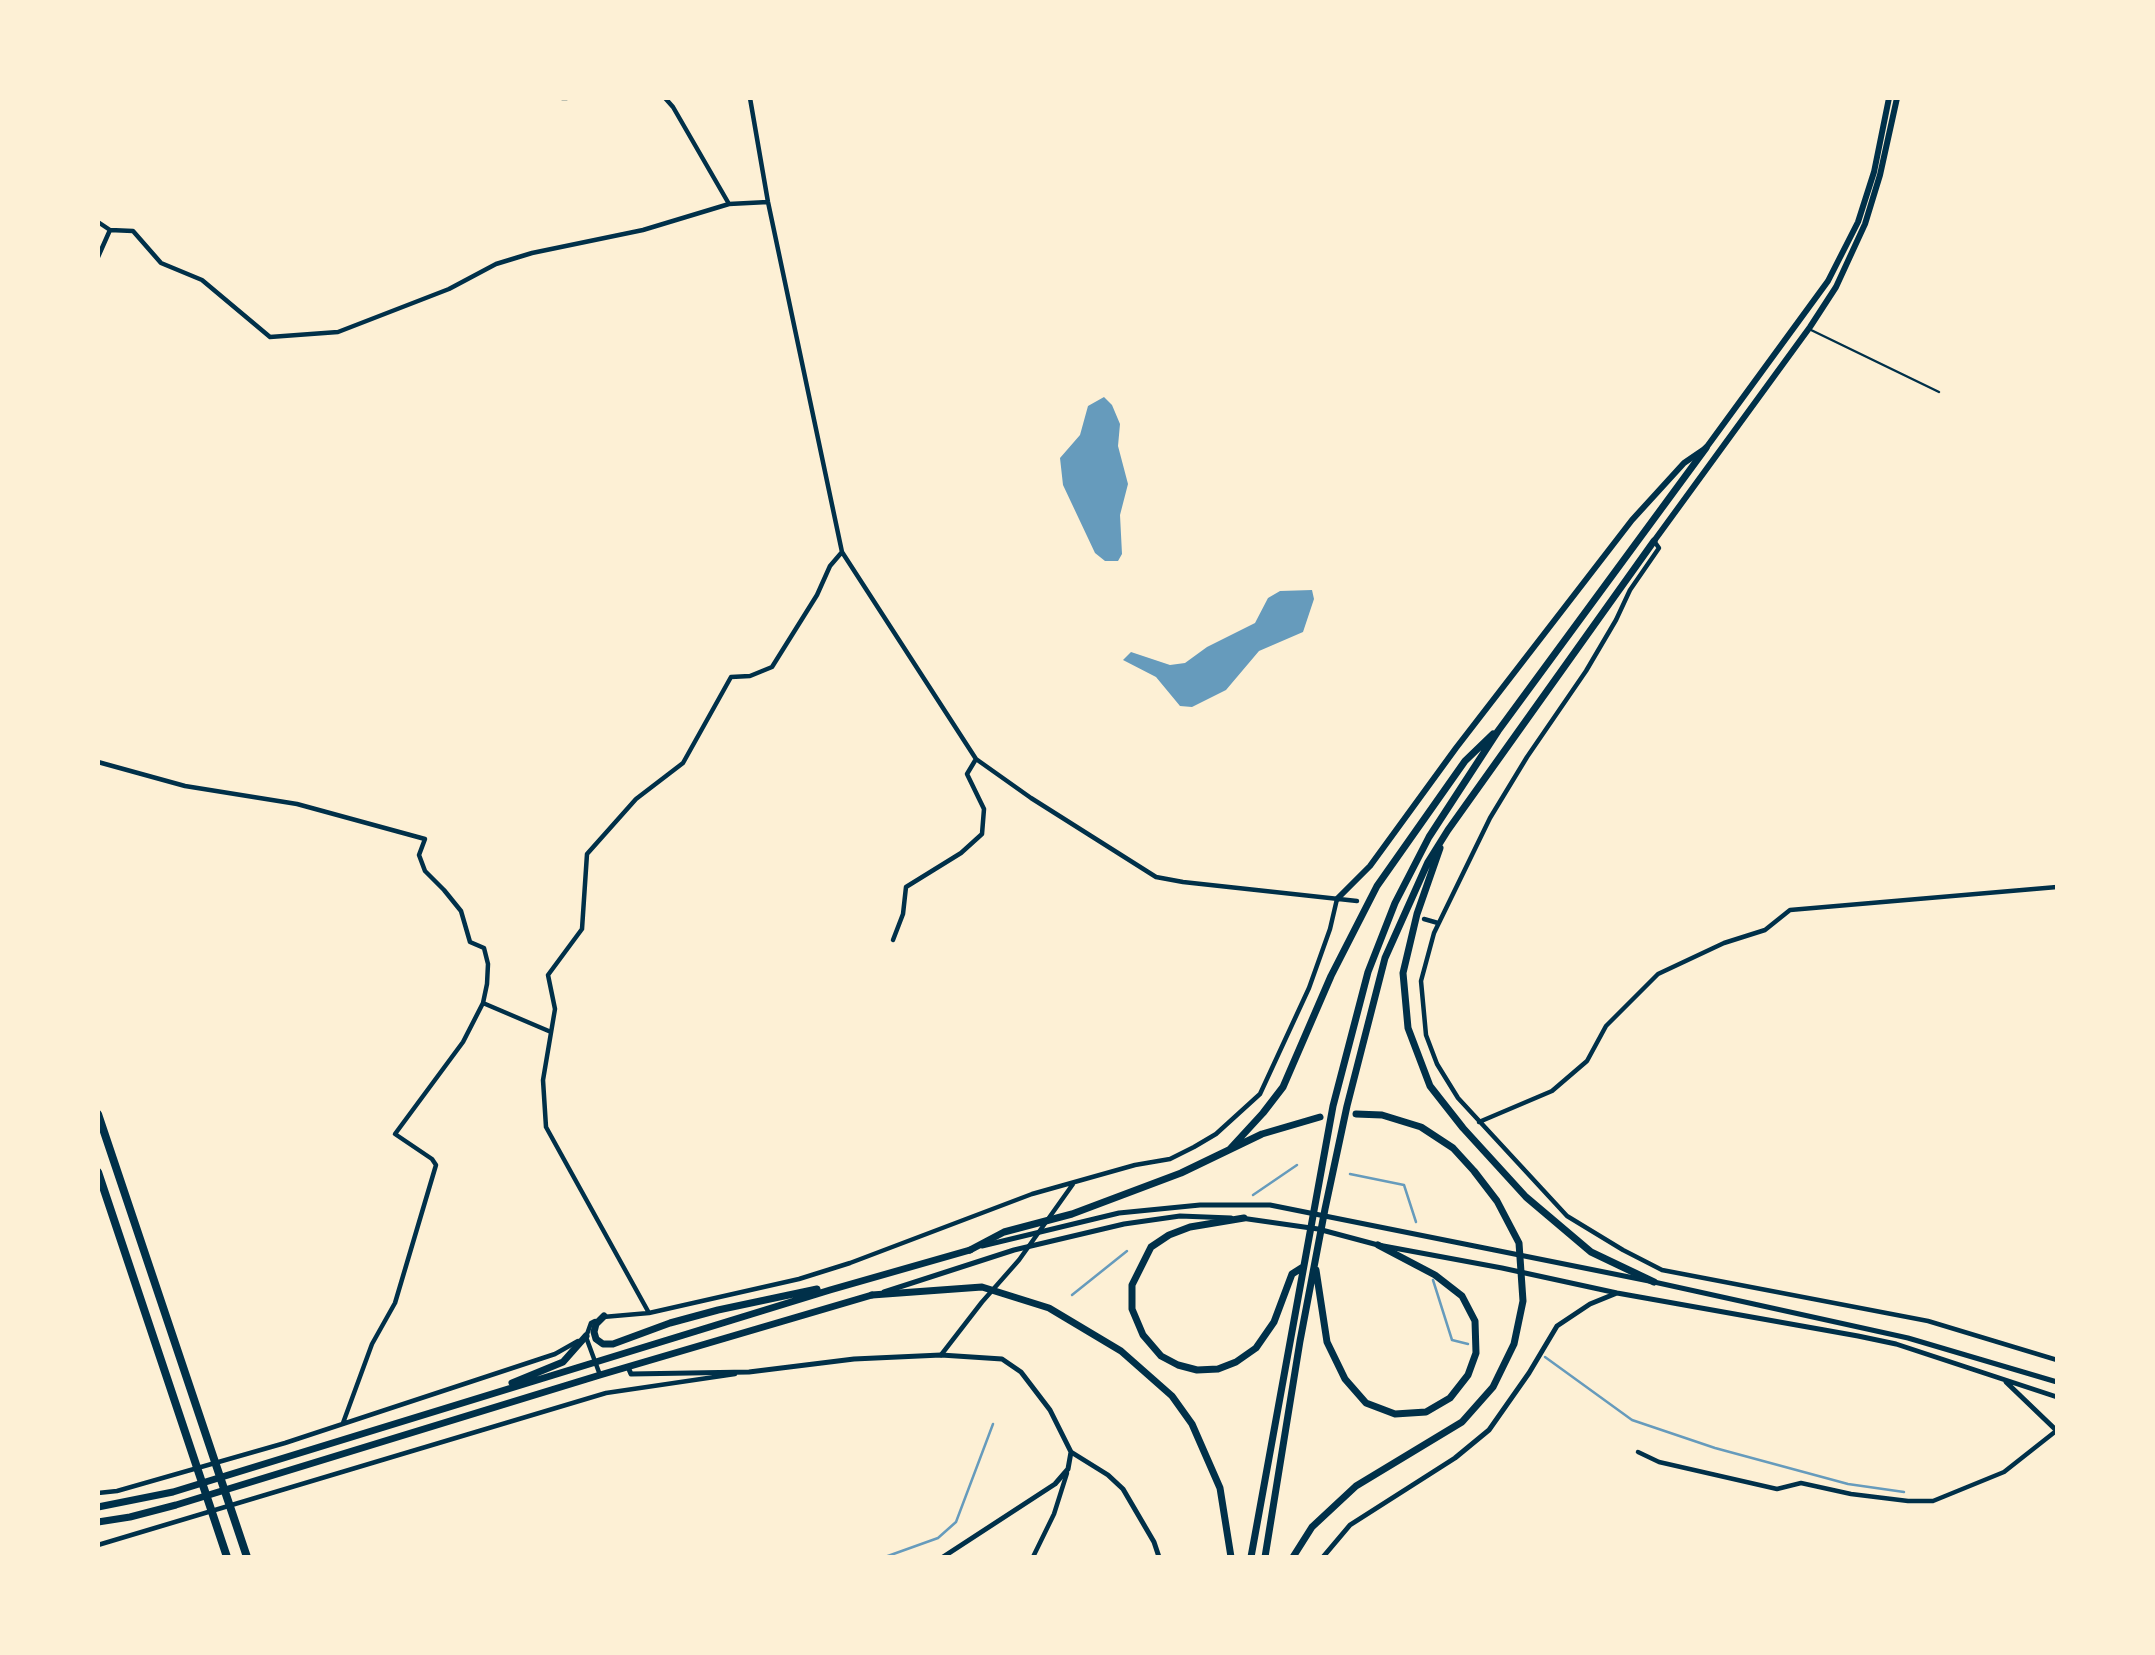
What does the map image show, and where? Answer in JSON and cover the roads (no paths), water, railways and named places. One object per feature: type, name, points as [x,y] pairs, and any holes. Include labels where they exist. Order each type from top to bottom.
[{"type":"highway","points":[[98,1114],[247,1557]]},
{"type":"highway","points":[[98,1172],[227,1557]]},
{"type":"main road","points":[[1251,1557],[1333,1106],[1368,972],[1395,903],[1429,837],[1498,731],[1828,281],[1858,222],[1874,172],[1889,98]]},
{"type":"main road","points":[[1265,1557],[1325,1209],[1347,1106],[1385,958],[1428,862],[1441,841],[1654,541],[1809,329],[1836,287],[1865,225],[1880,175],[1897,98]]},
{"type":"main road","points":[[1337,899],[1370,866],[1456,748],[1632,520],[1684,463],[1706,448]]},
{"type":"main road","points":[[1229,1150],[1283,1087],[1331,976],[1377,886],[1465,761],[1484,740],[1498,731]]},
{"type":"main road","points":[[1441,841],[1417,914],[1403,973],[1408,1028],[1430,1086],[1463,1128],[1526,1197],[1591,1252],[1654,1282]]},
{"type":"main road","points":[[1293,1557],[1312,1527],[1356,1486],[1462,1422],[1493,1387],[1514,1344],[1523,1301],[1519,1243],[1497,1201],[1453,1148],[1421,1127],[1382,1115],[1356,1114]]},
{"type":"main road","points":[[98,1507],[173,1492],[866,1279],[970,1250],[1004,1232],[1072,1214],[1181,1173],[1262,1134],[1320,1117]]},
{"type":"main road","points":[[1244,1218],[1191,1227],[1169,1235],[1151,1247],[1132,1285],[1132,1309],[1143,1335],[1161,1356],[1178,1365],[1197,1370],[1218,1369],[1236,1362],[1256,1348],[1268,1331],[1292,1274],[1303,1265]]},
{"type":"main road","points":[[1315,1263],[1327,1342],[1345,1379],[1366,1403],[1395,1414],[1426,1412],[1450,1398],[1468,1375],[1476,1353],[1475,1321],[1462,1296],[1435,1275],[1378,1245]]},
{"type":"main road","points":[[604,1316],[596,1324],[594,1332],[596,1339],[603,1344],[612,1345],[670,1323],[718,1310],[866,1279]]},
{"type":"main road","points":[[98,1522],[130,1517],[265,1479],[600,1375],[872,1295],[982,1287],[1049,1308],[1121,1351],[1172,1396],[1192,1424],[1220,1488],[1231,1557]]},
{"type":"main road","points":[[471,1401],[563,1362],[586,1336]]},
{"type":"street","points":[[562,98],[567,98]]},
{"type":"street","points":[[665,98],[673,107],[729,204]]},
{"type":"street","points":[[750,98],[768,202],[842,552],[976,759],[1031,798],[1156,877],[1183,883],[1357,901]]},
{"type":"street","points":[[98,222],[110,230],[132,231],[160,263],[202,280],[270,337],[338,332],[449,289],[496,264],[532,253],[643,230],[729,204],[768,202]]},
{"type":"street","points":[[98,257],[110,230]]},
{"type":"street","points":[[1654,541],[1659,548],[1630,590],[1586,671],[1527,757],[1490,818],[1438,923],[1421,981],[1426,1035],[1444,1076],[1458,1098],[1479,1122],[1567,1216],[1662,1270],[1928,1321],[2057,1360]]},
{"type":"street","points":[[649,1313],[546,1127],[543,1080],[555,1009],[548,975],[582,929],[587,854],[636,799],[683,763],[731,677],[750,676],[772,667],[817,595],[830,566],[842,552]]},
{"type":"street","points":[[894,940],[903,914],[905,887],[961,853],[982,834],[984,809],[967,774],[976,759]]},
{"type":"street","points":[[98,762],[185,786],[297,804],[425,839],[419,855],[425,871],[461,911],[470,942],[484,948],[488,974],[482,1003],[463,1042],[395,1134],[432,1159],[436,1165],[395,1303],[372,1344],[343,1424]]},
{"type":"street","points":[[1479,1122],[1552,1091],[1587,1061],[1606,1026],[1658,974],[1724,943],[1765,930],[1790,910],[2057,887]]},
{"type":"street","points":[[98,1493],[117,1491],[255,1451],[555,1354],[586,1336],[592,1323],[604,1316],[649,1313],[825,1271],[1032,1194],[1170,1158],[1216,1134],[1260,1094],[1309,988],[1330,929],[1337,899]]},
{"type":"street","points":[[1424,919],[1438,923]]},
{"type":"street","points":[[482,1003],[551,1032]]},
{"type":"street","points":[[941,1354],[1019,1260],[1074,1183]]},
{"type":"street","points":[[970,1250],[1119,1213],[1210,1205],[1270,1206],[1654,1282],[1908,1338],[2057,1382]]},
{"type":"street","points":[[872,1295],[1014,1250],[1124,1224],[1180,1216],[1244,1218],[1318,1228],[1378,1245],[1617,1293],[1896,1344],[2057,1397]]},
{"type":"street","points":[[1323,1557],[1350,1525],[1455,1458],[1489,1430],[1529,1373],[1557,1325],[1590,1304],[1617,1293]]},
{"type":"street","points":[[586,1336],[600,1375]]},
{"type":"street","points":[[98,1545],[606,1394],[854,1359],[941,1354],[1002,1359],[1021,1372],[1051,1410],[1071,1452],[1108,1475],[1123,1489],[1159,1557]]},
{"type":"street","points":[[628,1367],[631,1374],[749,1372]]},
{"type":"street","points":[[1638,1452],[1659,1462],[1777,1489],[1801,1483],[1851,1494],[1908,1501],[1933,1501],[2004,1472],[2056,1431],[2003,1380]]},
{"type":"street","points":[[1033,1557],[1054,1514],[1071,1452]]},
{"type":"street","points":[[943,1557],[1055,1484],[1068,1469]]},
{"type":"lane","points":[[1809,329],[1939,392]]},
{"type":"water","points":[[1104,397],[1112,405],[1120,424],[1118,446],[1128,484],[1120,515],[1122,554],[1118,561],[1105,561],[1095,553],[1063,485],[1060,458],[1080,435],[1088,406]]},
{"type":"water","points":[[1312,590],[1314,599],[1303,632],[1259,651],[1226,690],[1192,707],[1180,706],[1156,677],[1123,660],[1131,652],[1170,665],[1185,663],[1207,647],[1255,623],[1268,598],[1280,591]]},
{"type":"waterway","points":[[1253,1195],[1297,1165]]},
{"type":"waterway","points":[[1350,1174],[1404,1185],[1416,1222]]},
{"type":"waterway","points":[[1072,1295],[1127,1251]]},
{"type":"waterway","points":[[1433,1280],[1452,1340],[1468,1344]]},
{"type":"waterway","points":[[1545,1357],[1632,1420],[1715,1448],[1848,1484],[1904,1492]]},
{"type":"waterway","points":[[885,1557],[938,1538],[956,1522],[993,1424]]}]
